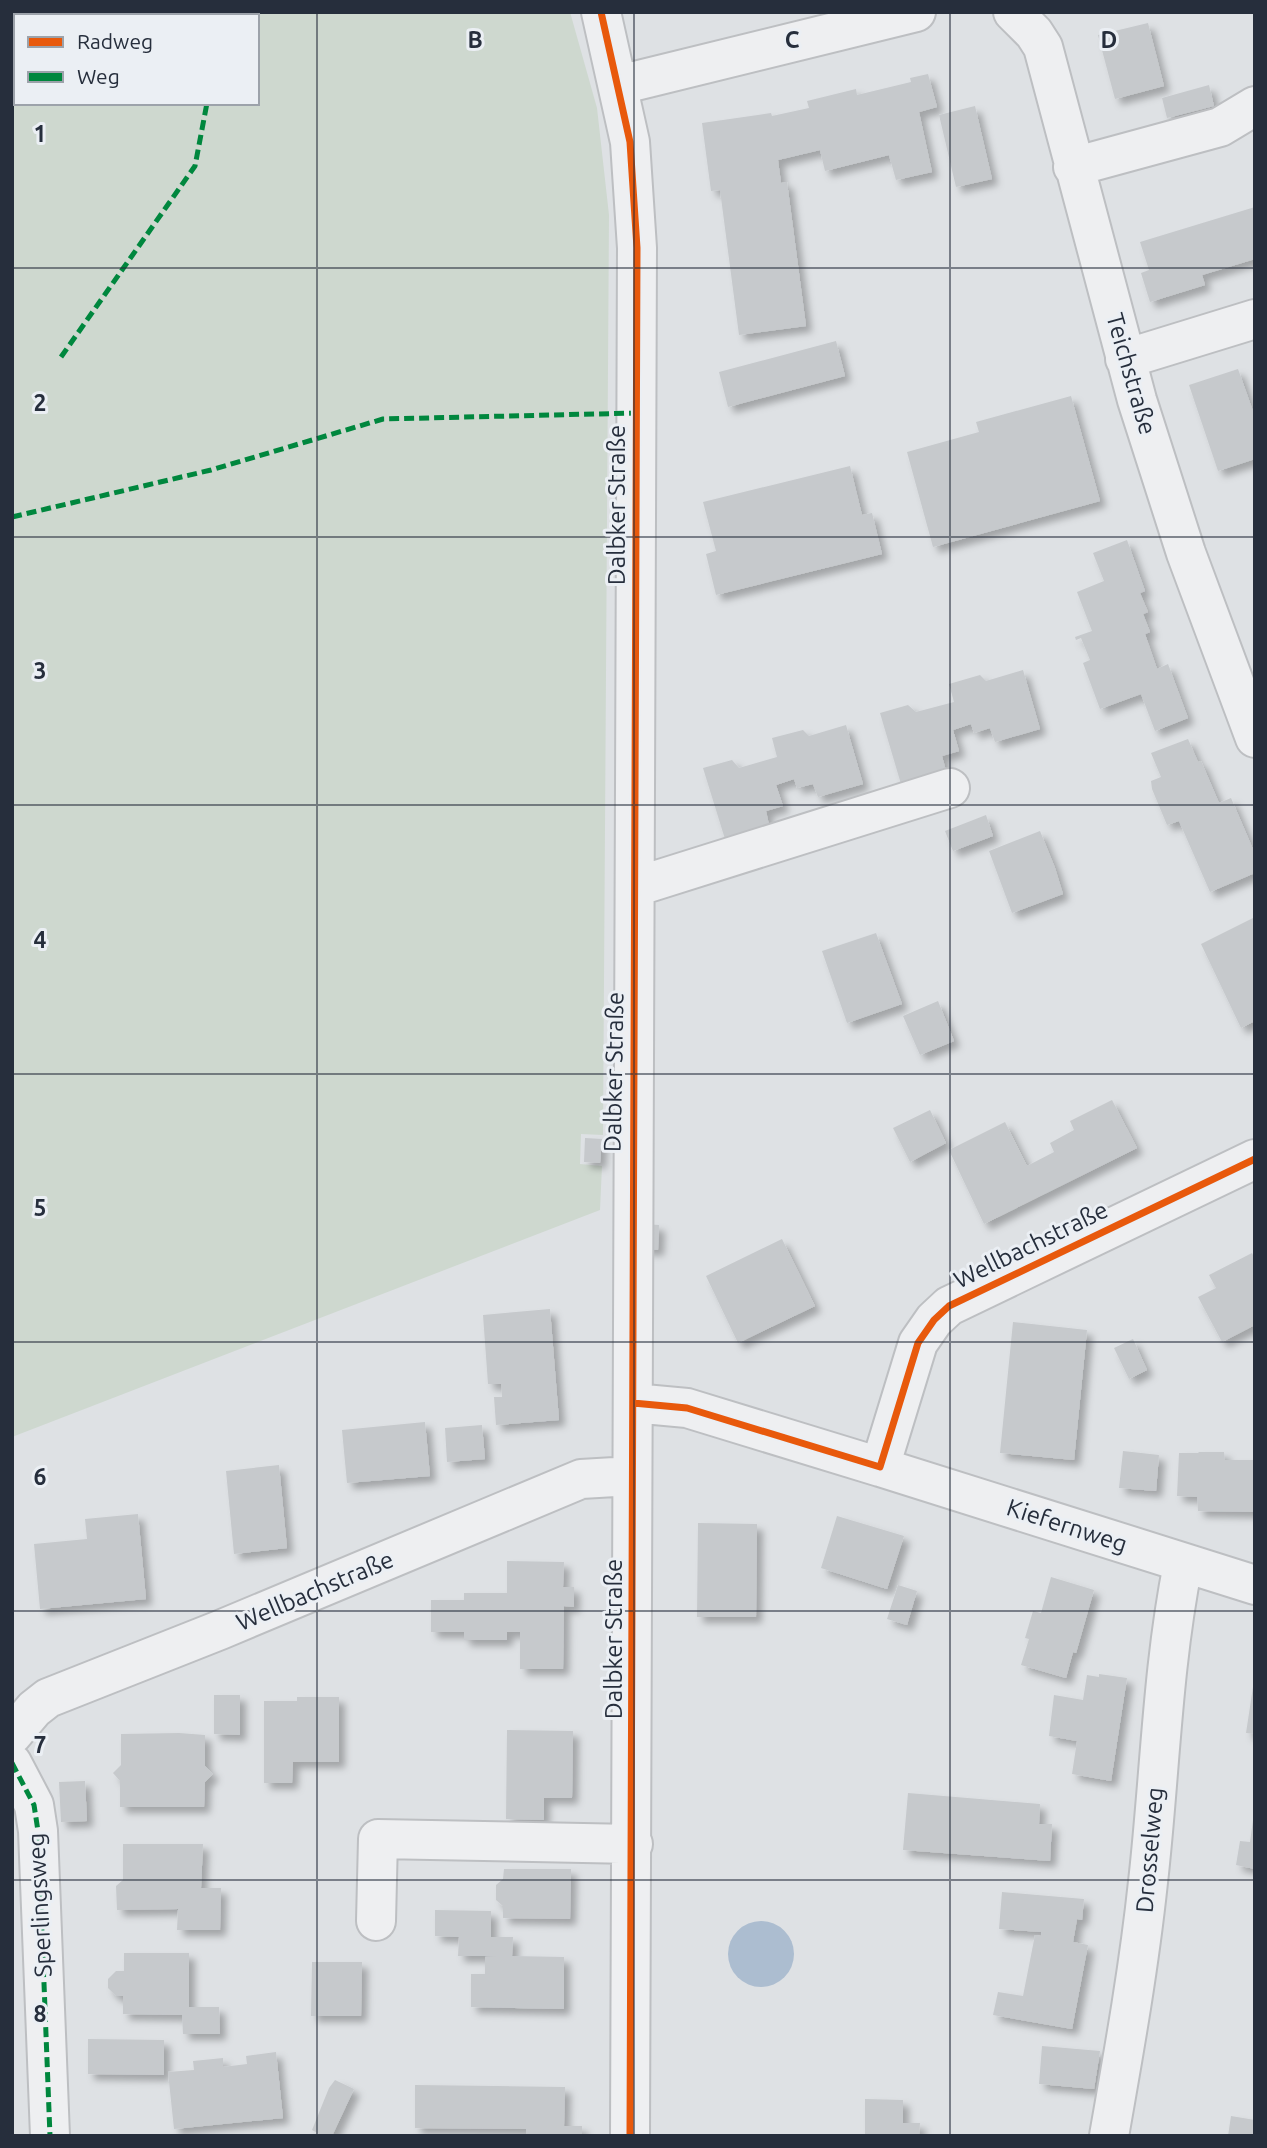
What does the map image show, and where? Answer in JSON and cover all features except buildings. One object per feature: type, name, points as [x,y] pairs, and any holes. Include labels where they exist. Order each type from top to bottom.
[{"type":"street","name":"Dalbker Straße","points":[[601,12],[630,142],[637,248],[630,2136]]},
{"type":"street","points":[[619,85],[916,12]]},
{"type":"street","name":"Teichstraße","points":[[1013,12],[1034,33],[1043,47],[1125,359],[1186,553],[1252,726]]},
{"type":"street","points":[[1073,167],[1220,127],[1255,106]]},
{"type":"street","points":[[1125,359],[1255,319]]},
{"type":"street","points":[[635,887],[950,788]]},
{"type":"street","name":"Wellbachstraße","points":[[880,1467],[918,1343],[934,1320],[949,1306],[1255,1159]]},
{"type":"street","points":[[633,1403],[687,1408],[880,1467]]},
{"type":"street","name":"Kiefernweg","points":[[880,1467],[1255,1585]]},
{"type":"street","name":"Wellbachstraße","points":[[12,1735],[34,1709],[48,1698],[220,1630],[581,1479],[632,1476]]},
{"type":"street","name":"Drosselweg","points":[[1109,2136],[1139,1959],[1166,1659],[1183,1564]]},
{"type":"street","name":"Sperlingsweg","points":[[12,1763],[34,1805],[38,1831],[50,2136]]},
{"type":"street","points":[[376,1921],[378,1839],[632,1844]]},
{"type":"shaded area","points":[[12,12],[570,12],[597,108],[609,215],[603,1135],[581,1134],[580,1164],[602,1166],[600,1210],[12,1437]]},
{"type":"water","points":[[761,1921],[774,1924],[784,1931],[791,1941],[794,1954],[791,1967],[784,1977],[774,1984],[761,1987],[748,1984],[738,1977],[731,1967],[728,1954],[731,1941],[738,1931],[748,1924]]},
{"type":"marked path","points":[[61,357],[195,166],[207,105]]},
{"type":"marked path","points":[[12,517],[211,470],[383,419],[636,413]]},
{"type":"marked path","points":[[12,1763],[34,1805],[38,1831],[50,2136]]},
{"type":"cycle path","points":[[601,12],[630,142],[637,248],[630,2136]]},
{"type":"cycle path","points":[[633,1403],[687,1408],[880,1467],[918,1343],[934,1320],[949,1306],[1255,1159]]}]
